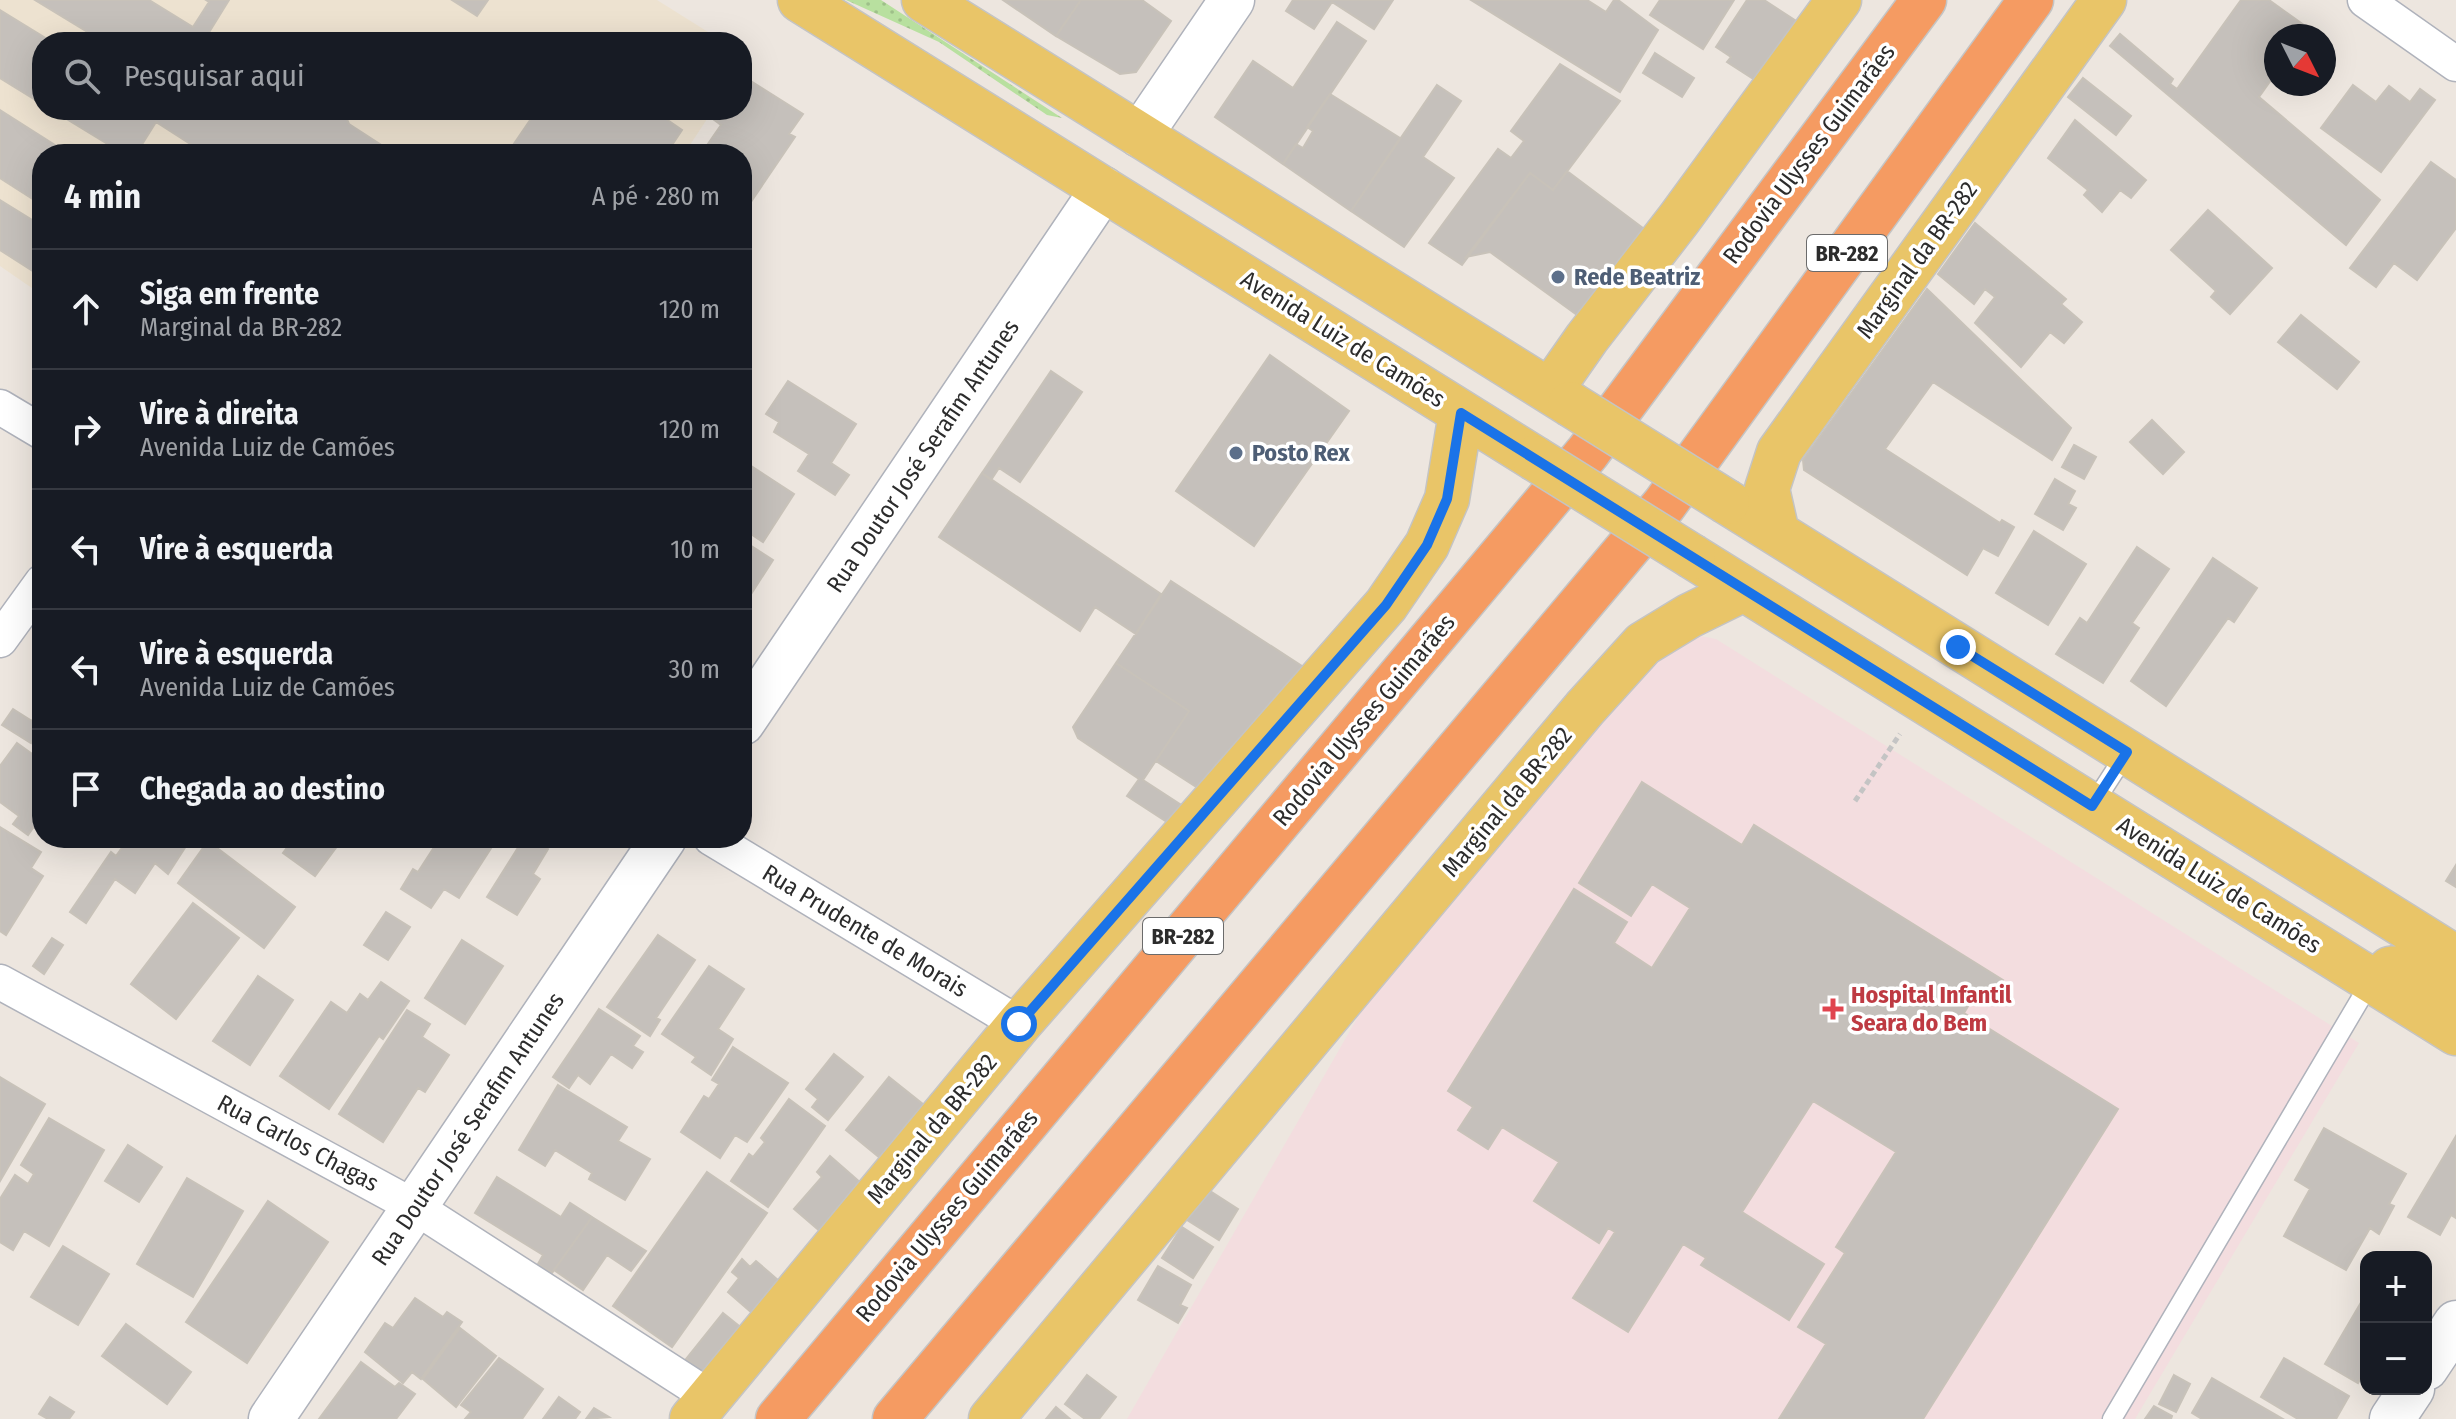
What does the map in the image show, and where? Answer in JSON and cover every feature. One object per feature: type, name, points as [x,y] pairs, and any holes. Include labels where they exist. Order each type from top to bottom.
[{"type":"highway","name":"Rodovia Ulysses Guimarães","points":[[778,1419],[1588,452],[1924,0]]},
{"type":"highway","name":"BR-282","points":[[895,1419],[1664,505],[2031,0]]},
{"type":"main road","name":"Avenida Luiz de Camões","points":[[800,0],[2456,1033]]},
{"type":"main road","points":[[924,0],[2456,958]]},
{"type":"main road","points":[[1560,398],[1587,338],[1679,219],[1839,0]]},
{"type":"main road","name":"Marginal da BR-282","points":[[1777,533],[1767,489],[1779,452],[2104,0]]},
{"type":"main road","points":[[1103,189],[1140,135]]},
{"type":"main road","name":"Marginal da BR-282","points":[[701,1408],[1019,1024],[1386,605],[1427,545],[1447,499],[1461,413]]},
{"type":"main road","name":"Marginal da BR-282","points":[[991,1419],[1633,654],[1643,644],[1689,616],[1744,589]]},
{"type":"main road","points":[[2371,981],[2382,972],[2395,968],[2412,971],[2456,996]]},
{"type":"street","points":[[1140,135],[1232,0]]},
{"type":"street","points":[[2365,0],[2456,64]]},
{"type":"street","name":"Rua Doutor José Serafim Antunes","points":[[752,708],[1103,189]]},
{"type":"street","points":[[0,407],[32,426]]},
{"type":"street","points":[[0,640],[32,596]]},
{"type":"street","name":"Rua Doutor José Serafim Antunes","points":[[271,1419],[657,848]]},
{"type":"street","name":"Rua Prudente de Morais","points":[[728,848],[1019,1024]]},
{"type":"street","name":"Rua Carlos Chagas","points":[[0,982],[415,1207],[701,1408]]},
{"type":"street","points":[[2432,1359],[2456,1323]]},
{"type":"street","points":[[2392,1419],[2408,1395]]},
{"type":"lane","points":[[2092,806],[2127,752]]},
{"type":"lane","points":[[2112,1419],[2371,981]]},
{"type":"path","points":[[1855,801],[1922,700]]},
{"type":"shaded area","points":[[0,0],[657,0],[708,32],[32,32],[32,120],[706,120],[691,144],[32,144],[32,288],[0,266]]},
{"type":"shaded area","name":"Hospital Infantil Seara do Bem","points":[[1689,634],[1716,639],[2359,1043],[2135,1419],[1127,1419],[1382,975],[1622,681]]},
{"type":"green space","points":[[846,0],[881,0],[1062,118],[1047,115],[939,42]]},
{"type":"building","points":[[35,0],[149,0],[193,27],[209,2],[206,0],[229,0],[209,32],[88,32]]},
{"type":"building","points":[[452,0],[488,0],[477,16]]},
{"type":"building","points":[[1003,0],[1081,0],[1056,36]]},
{"type":"building","points":[[1081,0],[1142,0],[1171,21],[1136,72],[1120,74],[1056,36]]},
{"type":"building","points":[[1293,0],[1393,0],[1374,29],[1332,2],[1314,29],[1286,11]]},
{"type":"building","points":[[1471,0],[1587,0],[1606,12],[1614,0],[1618,0],[1658,30],[1620,92]]},
{"type":"building","points":[[1660,0],[1734,0],[1703,49],[1650,15]]},
{"type":"building","points":[[1747,0],[1764,0],[1804,26],[1761,84],[1727,62],[1731,57],[1716,47]]},
{"type":"building","points":[[2241,0],[2269,0],[2302,24],[2264,24],[2264,90],[2259,97],[2380,200],[2346,245],[2110,46],[2120,34],[2173,79],[2170,84],[2177,89]]},
{"type":"building","points":[[0,10],[36,32],[32,32],[32,98],[0,78]]},
{"type":"building","points":[[1337,22],[1366,41],[1283,164],[1215,117],[1253,61],[1293,88]]},
{"type":"building","points":[[1655,53],[1694,78],[1682,97],[1643,73]]},
{"type":"building","points":[[1560,64],[1620,101],[1553,190],[1530,173],[1462,265],[1429,243],[1498,149],[1511,158],[1524,141],[1511,131]]},
{"type":"building","points":[[2083,78],[2131,116],[2116,135],[2068,97]]},
{"type":"building","points":[[752,82],[803,114],[789,134],[795,137],[752,200],[752,144],[708,144],[721,125],[714,120],[752,120]]},
{"type":"building","points":[[1437,85],[1461,101],[1423,157],[1454,178],[1404,247],[1351,211]]},
{"type":"building","points":[[2353,85],[2376,102],[2389,86],[2410,102],[2420,89],[2435,100],[2381,172],[2321,128]]},
{"type":"building","points":[[1330,94],[1400,138],[1351,211],[1283,164],[1296,144],[1303,148],[1313,131],[1307,127]]},
{"type":"building","points":[[0,110],[53,144],[32,144],[32,199],[0,178]]},
{"type":"building","points":[[68,120],[347,120],[380,144],[190,144],[156,122],[142,144],[107,144]]},
{"type":"building","points":[[530,120],[668,120],[682,130],[673,144],[514,144]]},
{"type":"building","points":[[2075,120],[2146,180],[2131,198],[2120,190],[2102,212],[2084,195],[2088,190],[2048,158]]},
{"type":"building","points":[[2431,162],[2456,180],[2456,228],[2417,280],[2394,263],[2376,287],[2350,268]]},
{"type":"building","points":[[1567,171],[1660,241],[1588,323],[1490,252],[1466,257],[1530,173],[1553,190]]},
{"type":"building","points":[[0,200],[32,220],[32,271],[0,250]]},
{"type":"building","points":[[2208,210],[2272,268],[2230,314],[2211,297],[2216,291],[2171,250]]},
{"type":"building","points":[[1975,223],[2066,299],[2061,304],[2082,322],[2064,343],[2050,332],[2021,367],[1975,323],[1995,297],[1985,289],[1974,304],[1938,274]]},
{"type":"building","points":[[1927,289],[2071,428],[2052,460],[1933,382],[1885,449],[2000,523],[2002,520],[2014,527],[1998,556],[1983,548],[1967,575],[1804,470],[1803,460]]},
{"type":"building","points":[[2301,315],[2359,362],[2337,389],[2278,342]]},
{"type":"building","points":[[1270,355],[1349,411],[1254,546],[1176,491]]},
{"type":"building","points":[[1051,371],[1082,392],[1020,482],[999,468],[991,480],[982,473]]},
{"type":"building","points":[[788,381],[856,424],[831,463],[849,475],[835,495],[798,471],[809,454],[774,432],[779,422],[766,414]]},
{"type":"building","points":[[2152,420],[2184,452],[2163,474],[2130,442]]},
{"type":"building","points":[[2074,445],[2096,457],[2084,479],[2062,467]]},
{"type":"building","points":[[752,467],[794,494],[763,542],[752,535]]},
{"type":"building","points":[[982,473],[1161,594],[1136,634],[1095,607],[1080,631],[939,537]]},
{"type":"building","points":[[2055,479],[2075,491],[2068,504],[2076,508],[2063,530],[2035,514]]},
{"type":"building","points":[[2034,531],[2086,564],[2048,625],[1996,593]]},
{"type":"building","points":[[752,546],[773,560],[752,593]]},
{"type":"building","points":[[2137,547],[2169,569],[2132,623],[2139,628],[2103,683],[2056,654],[2080,618],[2087,623]]},
{"type":"building","points":[[2213,558],[2257,588],[2234,622],[2228,618],[2166,706],[2131,681]]},
{"type":"building","points":[[1171,581],[1308,670],[1204,792],[1156,761],[1189,711],[1116,663]]},
{"type":"building","points":[[1116,663],[1189,711],[1143,780],[1189,810],[1176,828],[1127,796],[1139,779],[1078,738],[1073,727]]},
{"type":"building","points":[[13,709],[32,721],[31,743],[2,725]]},
{"type":"building","points":[[17,743],[32,754],[32,829],[28,835],[13,824],[19,816],[0,802],[0,766]]},
{"type":"building","points":[[1642,782],[1742,845],[1754,825],[2003,980],[1987,1005],[1974,996],[1964,1013],[2118,1109],[1923,1419],[1779,1419],[1826,1344],[1798,1327],[1845,1253],[1836,1247],[1896,1152],[1813,1101],[1742,1212],[1824,1264],[1789,1320],[1701,1265],[1706,1258],[1683,1244],[1628,1332],[1573,1298],[1615,1232],[1608,1228],[1599,1243],[1534,1201],[1559,1162],[1502,1127],[1488,1149],[1458,1130],[1473,1107],[1448,1091],[1574,889],[1627,922],[1614,943],[1652,968],[1690,908],[1652,884],[1631,916],[1579,883]]},
{"type":"building","points":[[0,827],[41,852],[31,868],[43,876],[6,935],[0,931]]},
{"type":"building","points":[[122,848],[185,848],[168,874],[155,863],[135,893],[115,879],[86,923],[70,912],[111,852],[116,856]]},
{"type":"building","points":[[203,848],[217,848],[295,907],[264,948],[178,883]]},
{"type":"building","points":[[287,848],[336,848],[315,876],[283,853]]},
{"type":"building","points":[[434,848],[491,848],[459,898],[444,889],[431,908],[401,889],[413,869],[418,872]]},
{"type":"building","points":[[518,848],[548,849],[533,874],[540,879],[517,915],[487,897]]},
{"type":"building","points":[[2456,865],[2456,887],[2446,881]]},
{"type":"building","points":[[193,903],[239,938],[176,1019],[131,984]]},
{"type":"building","points":[[386,912],[410,927],[388,960],[364,945]]},
{"type":"building","points":[[658,935],[695,960],[656,1018],[660,1020],[650,1036],[607,1007]]},
{"type":"building","points":[[52,938],[63,945],[44,974],[33,966]]},
{"type":"building","points":[[462,940],[503,966],[465,1024],[425,998]]},
{"type":"building","points":[[709,966],[744,989],[718,1029],[733,1039],[711,1075],[692,1062],[696,1057],[662,1034]]},
{"type":"building","points":[[258,976],[293,1000],[250,1065],[213,1041]]},
{"type":"building","points":[[381,982],[409,1001],[383,1039],[379,1036],[329,1109],[280,1076],[331,1002],[347,1013],[360,994],[368,1000]]},
{"type":"building","points":[[599,1009],[640,1036],[633,1046],[643,1052],[632,1068],[611,1054],[590,1084],[578,1075],[569,1088],[553,1077]]},
{"type":"building","points":[[407,1010],[430,1024],[422,1037],[449,1055],[425,1092],[418,1088],[383,1142],[339,1114]]},
{"type":"building","points":[[733,1047],[788,1083],[747,1142],[735,1135],[720,1158],[681,1132],[704,1096],[709,1099],[719,1084],[712,1080]]},
{"type":"building","points":[[834,1054],[863,1077],[828,1120],[812,1107],[818,1099],[806,1089]]},
{"type":"building","points":[[0,1077],[45,1104],[0,1181]]},
{"type":"building","points":[[889,1077],[929,1109],[885,1162],[846,1130]]},
{"type":"building","points":[[558,1085],[627,1127],[618,1141],[650,1159],[625,1200],[589,1179],[592,1173],[555,1150],[545,1166],[519,1150]]},
{"type":"building","points":[[789,1099],[825,1126],[768,1207],[731,1181],[749,1154],[753,1157],[765,1142],[761,1138]]},
{"type":"building","points":[[49,1118],[104,1150],[49,1246],[24,1231],[13,1250],[0,1242],[0,1199],[15,1175],[28,1184],[34,1174],[21,1165]]},
{"type":"building","points":[[2324,1128],[2406,1174],[2389,1204],[2394,1206],[2379,1234],[2370,1228],[2346,1270],[2284,1236],[2310,1189],[2295,1180]]},
{"type":"building","points":[[2456,1136],[2456,1218],[2451,1215],[2440,1235],[2408,1217]]},
{"type":"building","points":[[128,1145],[162,1167],[139,1202],[105,1181]]},
{"type":"building","points":[[830,1156],[869,1190],[828,1238],[794,1209],[822,1177],[817,1172]]},
{"type":"building","points":[[707,1172],[767,1213],[672,1347],[613,1306]]},
{"type":"building","points":[[497,1177],[561,1217],[570,1203],[592,1217],[552,1273],[538,1264],[543,1255],[475,1213]]},
{"type":"building","points":[[187,1178],[243,1211],[193,1297],[137,1264]]},
{"type":"building","points":[[1207,1189],[1238,1209],[1219,1240],[1187,1220]]},
{"type":"building","points":[[268,1201],[328,1242],[247,1363],[186,1322]]},
{"type":"building","points":[[592,1217],[646,1251],[631,1271],[607,1255],[583,1290],[554,1270]]},
{"type":"building","points":[[1182,1227],[1213,1247],[1193,1278],[1162,1258]]},
{"type":"building","points":[[63,1246],[109,1274],[78,1325],[31,1297]]},
{"type":"building","points":[[742,1259],[750,1267],[756,1261],[786,1287],[759,1319],[728,1292],[739,1278],[732,1272]]},
{"type":"building","points":[[1158,1266],[1191,1285],[1180,1305],[1187,1308],[1178,1323],[1138,1300]]},
{"type":"building","points":[[415,1298],[443,1317],[447,1312],[462,1322],[421,1379],[412,1372],[403,1383],[365,1352],[385,1323],[393,1328]]},
{"type":"building","points":[[2360,1304],[2358,1383],[2325,1364]]},
{"type":"building","points":[[723,1313],[749,1334],[712,1380],[686,1359]]},
{"type":"building","points":[[126,1324],[191,1372],[167,1404],[102,1356]]},
{"type":"building","points":[[460,1328],[496,1356],[456,1407],[423,1379]]},
{"type":"building","points":[[499,1358],[543,1389],[522,1419],[465,1419],[471,1412],[461,1405]]},
{"type":"building","points":[[2284,1358],[2349,1396],[2336,1419],[2298,1419],[2261,1397]]},
{"type":"building","points":[[361,1362],[395,1387],[399,1383],[415,1394],[396,1419],[319,1419]]},
{"type":"building","points":[[1087,1375],[1116,1397],[1099,1419],[1085,1419],[1065,1404]]},
{"type":"building","points":[[2174,1375],[2190,1384],[2176,1412],[2159,1404]]},
{"type":"building","points":[[2212,1378],[2283,1419],[2202,1419],[2192,1413]]},
{"type":"building","points":[[50,1397],[74,1412],[69,1419],[48,1419],[39,1414]]},
{"type":"building","points":[[559,1397],[580,1412],[575,1419],[543,1419]]},
{"type":"building","points":[[2154,1406],[2172,1416],[2171,1419],[2145,1419]]},
{"type":"building","points":[[1056,1407],[1070,1419],[1046,1419]]},
{"type":"building","points":[[594,1408],[609,1417],[586,1419]]},
{"type":"place","name":"Rede Beatriz","points":[[1558,277]]},
{"type":"place","name":"Posto Rex","points":[[1236,453]]},
{"type":"place","name":"Hospital Infantil Seara do Bem","points":[[1833,1009]]},
{"type":"route","points":[[1019,1024],[1386,605],[1427,545],[1447,499],[1461,413],[2092,806],[2127,752],[1958,647]]}]
